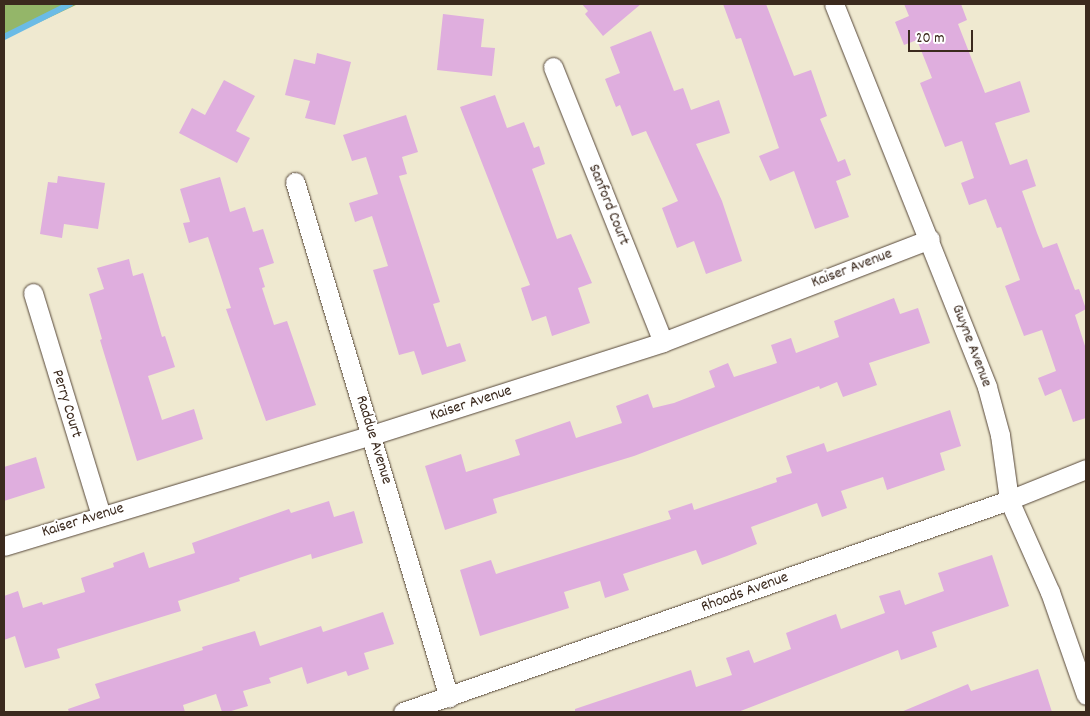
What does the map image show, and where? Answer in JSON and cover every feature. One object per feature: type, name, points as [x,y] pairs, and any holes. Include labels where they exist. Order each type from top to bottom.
[{"type":"street","name":"Gwyne Avenue","points":[[834,4],[930,239],[987,387],[1000,435],[1009,500],[1050,592],[1086,695]]},
{"type":"street","name":"Sanford Court","points":[[553,67],[663,342]]},
{"type":"street","name":"Raddue Avenue","points":[[295,182],[372,435],[448,698]]},
{"type":"street","name":"Kaiser Avenue","points":[[4,546],[372,435],[663,342],[930,239]]},
{"type":"street","name":"Perry Court","points":[[33,293],[101,516]]},
{"type":"street","name":"Rhoads Avenue","points":[[403,712],[448,698],[1009,500],[1086,469]]},
{"type":"green space","points":[[4,4],[78,4],[4,39]]},
{"type":"building","points":[[582,4],[641,4],[603,36],[585,14],[588,11]]},
{"type":"building","points":[[723,4],[766,4],[794,76],[811,70],[827,116],[820,119],[838,162],[845,159],[851,175],[836,181],[849,217],[815,229],[794,171],[770,181],[759,156],[779,148],[741,38],[736,39]]},
{"type":"building","points":[[904,4],[961,4],[967,20],[958,24],[985,93],[1020,81],[1030,112],[995,123],[1010,165],[1027,159],[1036,186],[1022,191],[1037,233],[1043,248],[1057,243],[1075,290],[1079,289],[1086,309],[1075,315],[1086,349],[1086,418],[1073,422],[1061,389],[1045,396],[1038,378],[1056,371],[1042,330],[1024,336],[1005,286],[1020,280],[1001,227],[997,228],[986,199],[969,205],[961,183],[974,178],[962,141],[945,147],[920,83],[932,78],[917,40],[904,45],[895,22],[909,16]]},
{"type":"building","points":[[443,14],[484,19],[481,47],[495,48],[492,76],[437,70]]},
{"type":"building","points":[[651,31],[674,91],[683,88],[691,110],[719,100],[730,133],[696,144],[722,201],[742,261],[706,274],[694,241],[677,248],[662,208],[678,201],[646,131],[632,136],[620,105],[616,107],[605,79],[620,73],[610,47]]},
{"type":"building","points":[[317,53],[351,62],[335,125],[305,118],[310,101],[285,95],[294,59],[315,64]]},
{"type":"building","points":[[224,80],[255,96],[236,131],[250,138],[237,163],[179,133],[192,108],[205,115]]},
{"type":"building","points":[[495,95],[507,128],[524,122],[534,148],[539,146],[545,164],[532,169],[557,239],[571,234],[592,283],[578,288],[590,323],[552,336],[546,316],[532,321],[521,288],[530,285],[460,107]]},
{"type":"building","points":[[406,115],[418,152],[402,157],[407,174],[399,176],[440,302],[433,304],[447,347],[460,343],[466,361],[422,375],[414,351],[399,355],[373,270],[388,266],[372,216],[355,222],[349,203],[378,194],[366,157],[352,161],[343,135]]},
{"type":"building","points":[[58,176],[105,183],[98,229],[64,224],[62,238],[40,234],[48,182],[57,183]]},
{"type":"building","points":[[220,177],[230,212],[245,207],[253,232],[263,229],[274,263],[259,268],[265,287],[262,288],[274,325],[287,321],[316,405],[266,421],[226,309],[231,308],[208,237],[189,243],[183,223],[190,222],[180,189]]},
{"type":"building","points":[[129,259],[133,276],[143,273],[162,337],[165,336],[175,367],[148,376],[162,420],[194,409],[203,439],[137,461],[100,340],[102,339],[89,294],[104,289],[97,268]]},
{"type":"building","points":[[894,298],[900,314],[918,308],[930,343],[869,363],[877,385],[843,397],[837,382],[820,389],[819,386],[634,456],[493,499],[497,513],[445,530],[425,466],[461,454],[466,472],[520,455],[515,440],[570,421],[576,438],[622,423],[616,406],[648,394],[653,408],[674,403],[715,387],[709,371],[728,363],[734,377],[777,363],[771,345],[791,338],[796,353],[839,337],[834,321]]},
{"type":"building","points":[[950,410],[961,446],[940,453],[945,470],[887,490],[883,477],[841,491],[847,508],[822,517],[817,503],[751,527],[757,544],[727,556],[702,565],[696,550],[623,574],[629,590],[605,598],[600,581],[564,592],[569,608],[480,636],[460,570],[491,560],[496,574],[671,519],[668,511],[692,503],[694,510],[777,482],[776,478],[792,473],[786,456],[824,443],[827,452]]},
{"type":"building","points":[[36,457],[45,488],[4,501],[4,467]]},
{"type":"building","points":[[329,501],[334,517],[354,511],[363,543],[312,559],[311,554],[239,578],[240,581],[178,601],[181,611],[57,649],[60,658],[25,668],[15,636],[4,640],[4,596],[18,591],[23,608],[42,602],[43,605],[85,592],[81,578],[114,567],[113,563],[144,552],[149,568],[195,553],[192,543],[289,509],[291,513]]},
{"type":"building","points":[[992,555],[1009,606],[932,632],[937,647],[901,660],[898,650],[738,712],[575,712],[575,709],[691,670],[696,687],[732,675],[726,658],[749,650],[754,663],[791,649],[786,633],[817,621],[836,614],[841,629],[885,613],[879,596],[900,590],[905,605],[944,591],[938,573]]},
{"type":"building","points":[[383,612],[394,644],[364,653],[369,669],[348,676],[346,671],[307,684],[302,667],[269,678],[271,683],[243,691],[248,706],[228,712],[222,712],[216,694],[183,705],[185,712],[69,712],[68,709],[100,698],[95,684],[203,650],[202,647],[255,631],[260,646],[321,626],[323,632]]},
{"type":"building","points":[[1038,669],[1052,712],[901,712],[968,684],[971,691]]},
{"type":"waterway","points":[[4,37],[70,4]]}]
